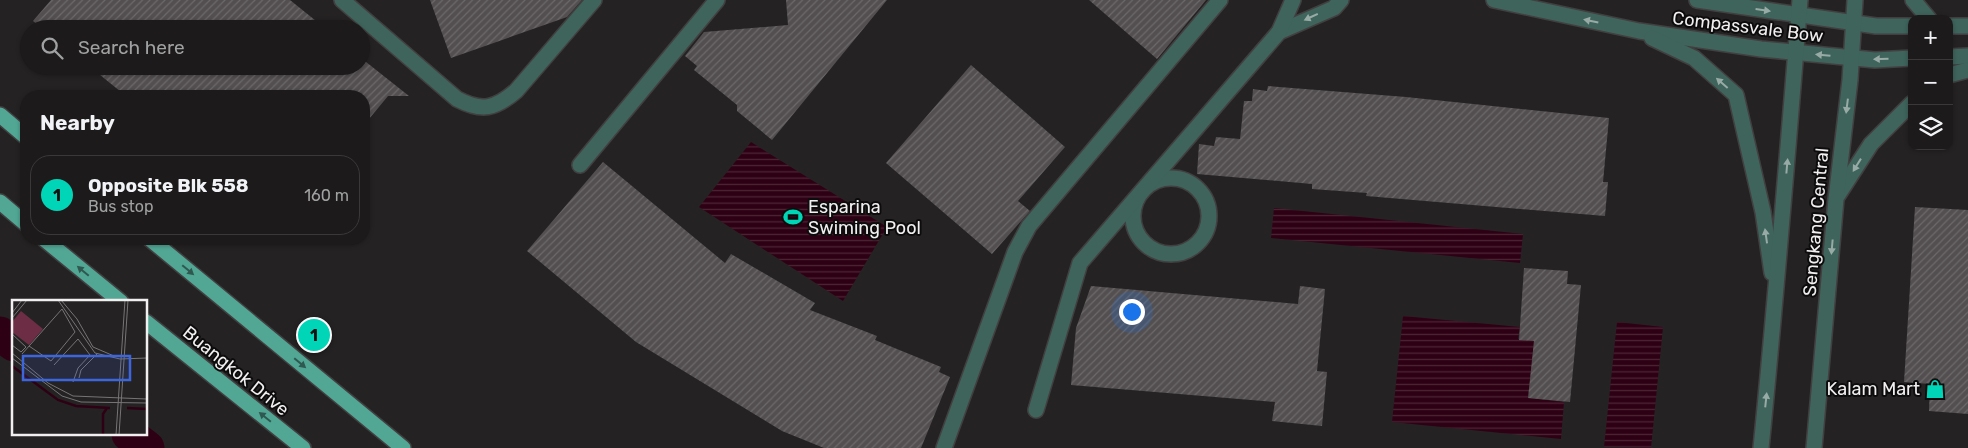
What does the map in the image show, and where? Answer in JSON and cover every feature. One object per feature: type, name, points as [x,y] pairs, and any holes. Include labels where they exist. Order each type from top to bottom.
[{"type":"main road","points":[[0,115],[20,131]]},
{"type":"main road","points":[[0,202],[20,219]]},
{"type":"main road","points":[[51,245],[118,300]]},
{"type":"main road","points":[[157,245],[403,448]]},
{"type":"main road","name":"Buangkok Drive","points":[[148,324],[303,448]]},
{"type":"street","points":[[342,0],[365,20]]},
{"type":"street","points":[[370,24],[457,100],[472,107],[487,107],[504,101],[516,91],[594,0]]},
{"type":"street","points":[[580,165],[717,0]]},
{"type":"street","points":[[944,448],[1015,252],[1029,226],[1220,0]]},
{"type":"street","points":[[1036,410],[1080,263],[1279,32],[1292,0]]},
{"type":"street","points":[[1279,32],[1334,8],[1341,0]]},
{"type":"street","name":"Compassvale Bow","points":[[1494,0],[1639,31],[1794,53],[1874,60],[1908,58]]},
{"type":"street","name":"Compassvale Bow","points":[[1697,0],[1876,26],[1908,26]]},
{"type":"street","name":"Sengkang Central","points":[[1761,448],[1776,302],[1794,53],[1800,0]]},
{"type":"street","name":"Sengkang Central","points":[[1814,448],[1855,0]]},
{"type":"street","points":[[1913,0],[1926,15]]},
{"type":"street","points":[[1953,26],[1968,26]]},
{"type":"street","points":[[1639,31],[1694,58],[1736,94],[1763,212],[1776,302]]},
{"type":"street","points":[[1953,57],[1968,56]]},
{"type":"street","points":[[1953,75],[1968,70]]},
{"type":"street","points":[[1836,199],[1871,144],[1910,105]]},
{"type":"street","points":[[1164,178],[1177,178],[1189,183],[1199,191],[1206,202],[1209,214],[1202,238],[1192,247],[1181,252],[1169,254],[1157,251],[1146,245],[1138,236],[1134,225],[1133,213],[1136,200],[1142,191],[1152,183],[1164,178]]},
{"type":"shaded area","name":"Esparina Swiming Pool","points":[[751,142],[887,227],[843,301],[699,207]]},
{"type":"shaded area","points":[[1274,208],[1523,234],[1520,263],[1271,238]]},
{"type":"shaded area","points":[[1403,316],[1520,327],[1518,339],[1534,341],[1529,398],[1564,402],[1561,439],[1392,422]]},
{"type":"shaded area","points":[[1617,322],[1663,327],[1651,448],[1604,447]]},
{"type":"building","points":[[51,0],[290,0],[315,20],[34,20]]},
{"type":"building","points":[[430,0],[582,0],[567,17],[451,58]]},
{"type":"building","points":[[786,0],[887,0],[772,140],[737,111],[737,105],[694,70],[697,66],[685,56],[704,32],[788,25]]},
{"type":"building","points":[[1089,0],[1206,0],[1157,59]]},
{"type":"building","points":[[370,65],[409,96],[388,96],[370,118],[370,90],[119,90],[100,75],[370,75]]},
{"type":"building","points":[[971,65],[1065,147],[1018,201],[1030,211],[992,254],[886,163]]},
{"type":"building","points":[[1268,86],[1406,97],[1609,118],[1603,182],[1608,182],[1605,216],[1366,196],[1367,193],[1312,189],[1312,184],[1197,174],[1199,144],[1214,146],[1216,137],[1240,139],[1244,101],[1252,101],[1253,89],[1267,91]]},
{"type":"building","points":[[603,162],[725,263],[731,254],[815,303],[810,310],[877,336],[875,340],[941,367],[939,372],[950,377],[921,448],[824,448],[782,431],[636,342],[527,251]]},
{"type":"building","points":[[1915,207],[1968,210],[1968,414],[1929,411],[1930,384],[1904,382]]},
{"type":"building","points":[[1524,268],[1568,271],[1567,284],[1581,285],[1570,402],[1528,398],[1534,341],[1519,340]]},
{"type":"building","points":[[1091,286],[1298,304],[1300,286],[1325,289],[1317,371],[1327,372],[1322,426],[1272,421],[1275,402],[1071,385],[1076,328]]},
{"type":"waterway","points":[[0,334],[12,343]]},
{"type":"waterway","points":[[132,436],[147,448]]},
{"type":"place","name":"Esparina Swiming Pool","points":[[793,217]]},
{"type":"place","name":"Opposite Blk 558","points":[[314,335]]},
{"type":"place","name":"Kalam Mart","points":[[1935,389]]}]
